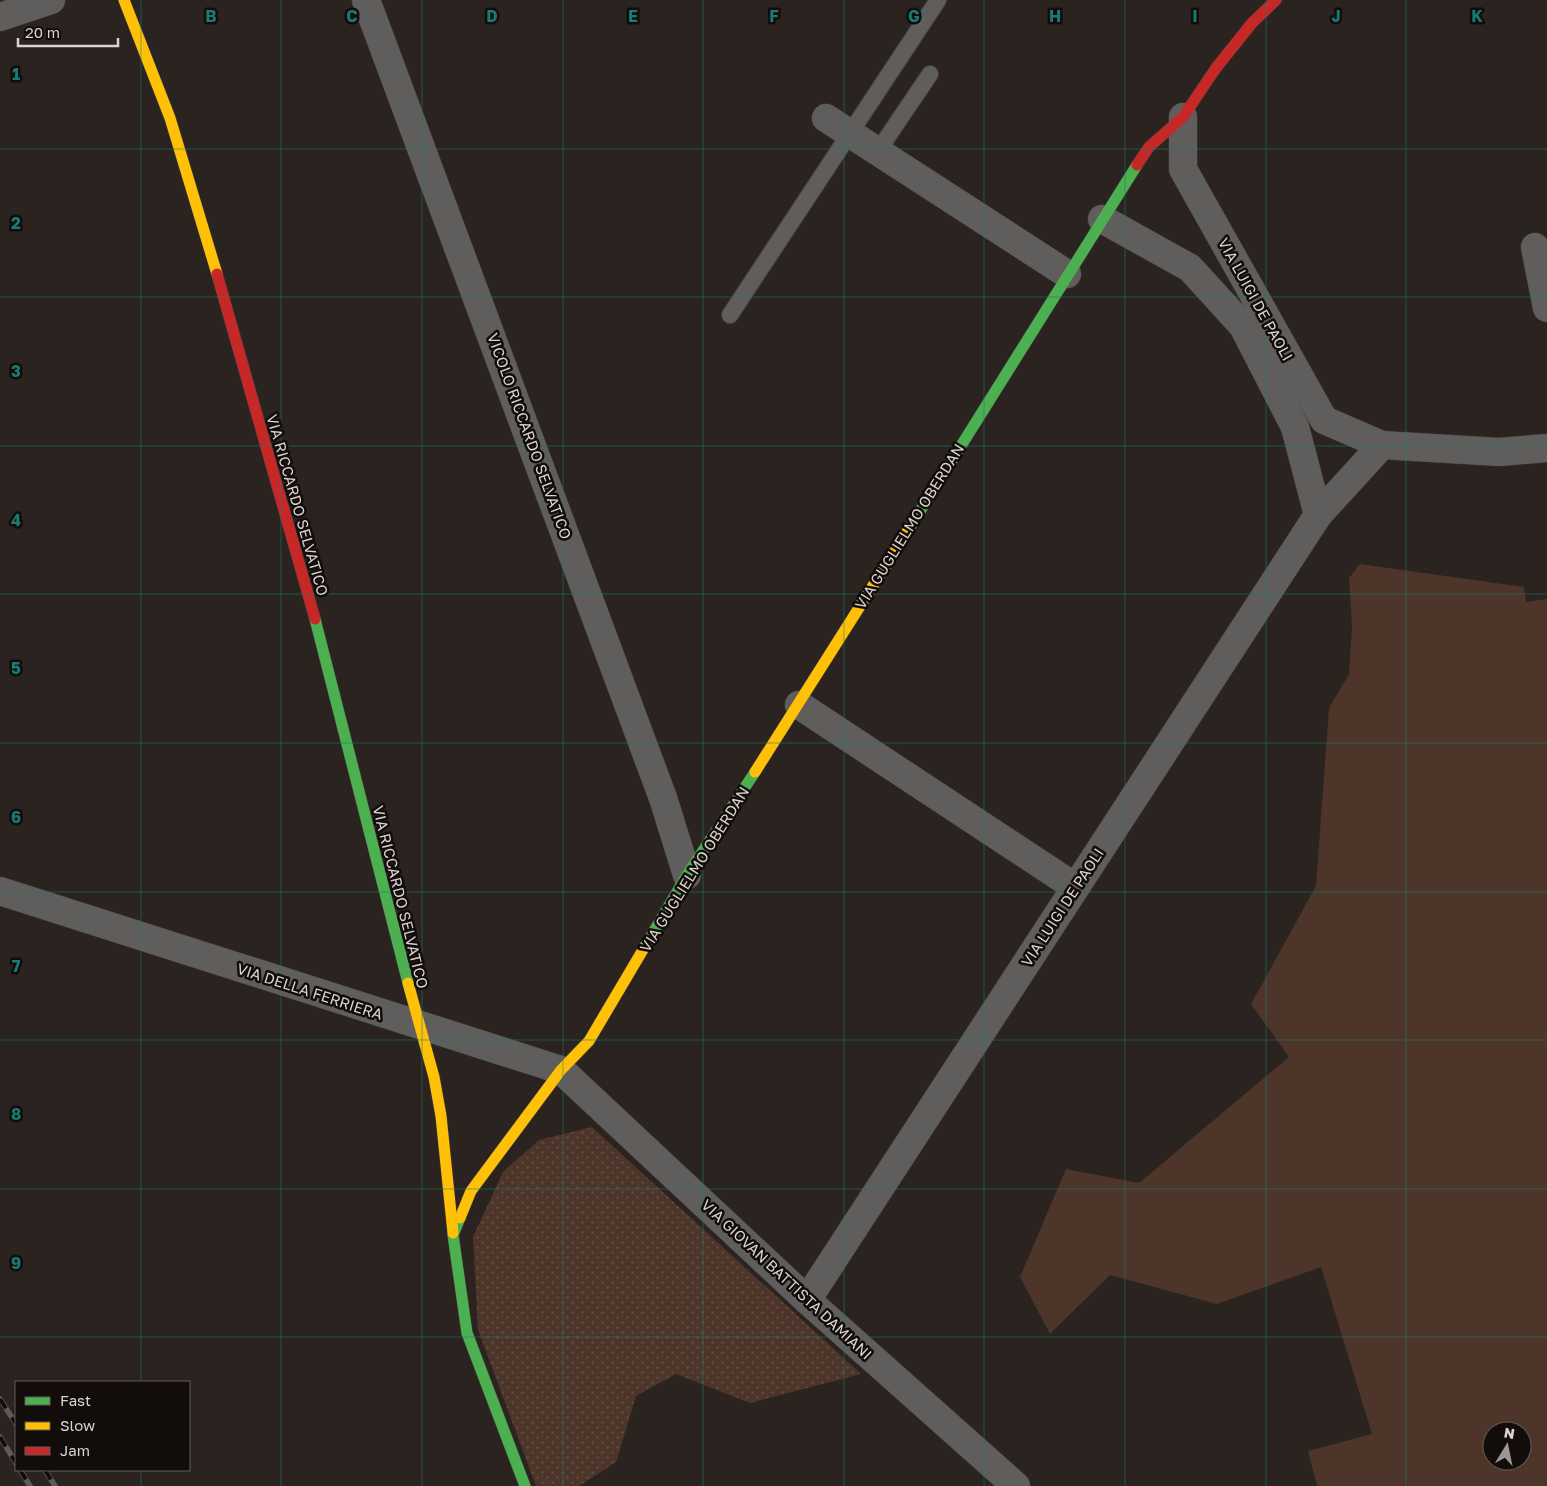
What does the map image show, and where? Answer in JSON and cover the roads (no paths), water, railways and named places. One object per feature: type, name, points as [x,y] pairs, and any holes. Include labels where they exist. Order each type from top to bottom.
[{"type":"main road","name":"VIA RICCARDO SELVATICO","points":[[124,0],[170,118],[196,201],[306,586],[418,1026]]},
{"type":"main road","name":"VIA GUGLIELMO OBERDAN","points":[[453,1235],[471,1191],[560,1070],[589,1041],[688,875],[799,704],[1067,274],[1149,148],[1183,117],[1222,60],[1252,22],[1276,0]]},
{"type":"main road","points":[[418,1026],[434,1077],[441,1116],[453,1235],[467,1332],[525,1486]]},
{"type":"street","points":[[0,17],[51,0]]},
{"type":"street","name":"VICOLO RICCARDO SELVATICO","points":[[366,0],[663,798],[688,875]]},
{"type":"street","name":"VIA LUIGI DE PAOLI","points":[[1183,117],[1183,169],[1324,420],[1382,445],[1499,452],[1547,448]]},
{"type":"street","points":[[826,118],[1067,274]]},
{"type":"street","name":"VIA LUIGI DE PAOLI","points":[[1102,219],[1190,268],[1243,326],[1295,428],[1318,515]]},
{"type":"street","points":[[1535,247],[1547,308]]},
{"type":"street","name":"VIA LUIGI DE PAOLI","points":[[807,1300],[1318,515],[1382,445]]},
{"type":"street","points":[[799,704],[1075,887]]},
{"type":"street","name":"VIA DELLA FERRIERA","points":[[0,891],[418,1026],[548,1064],[560,1070]]},
{"type":"street","name":"VIA GIOVAN BATTISTA DAMIANI","points":[[560,1070],[807,1300],[1016,1486]]},
{"type":"lane","points":[[730,315],[938,0]]},
{"type":"lane","points":[[878,151],[930,74]]},
{"type":"railway","points":[[0,1399],[15,1422]]},
{"type":"railway","points":[[0,1437],[15,1461]]},
{"type":"railway","points":[[21,1471],[30,1486]]},
{"type":"railway","points":[[46,1471],[55,1486]]}]
